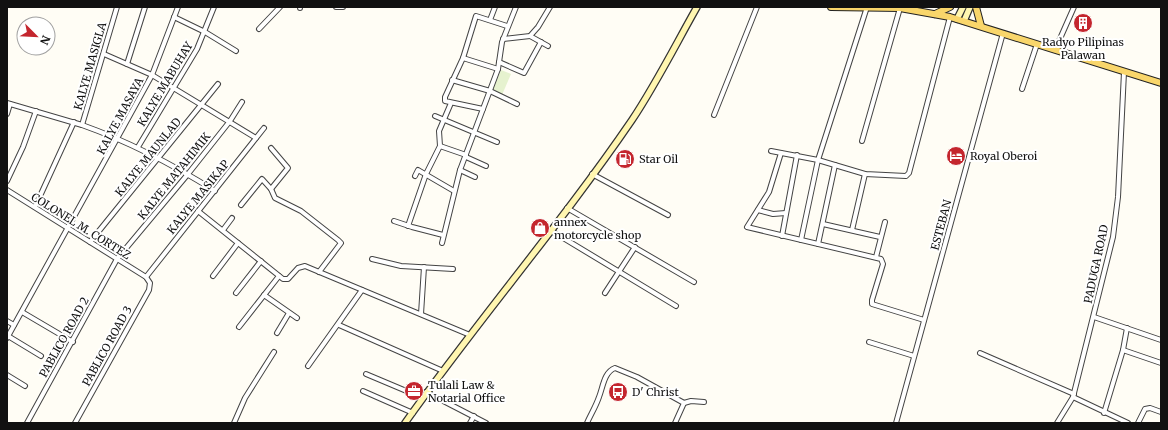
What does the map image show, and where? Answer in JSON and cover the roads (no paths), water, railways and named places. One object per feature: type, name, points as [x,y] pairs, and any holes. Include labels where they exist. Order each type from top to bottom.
[{"type":"main road","points":[[831,7],[900,8],[950,17],[1161,83]]},
{"type":"main road","points":[[935,14],[950,7]]},
{"type":"main road","points":[[976,7],[981,26]]},
{"type":"street","name":"KALYE MASIGLA","points":[[9,104],[82,125],[117,7]]},
{"type":"street","points":[[127,64],[145,7]]},
{"type":"street","name":"KALYE MASAYA","points":[[8,337],[152,75],[178,7]]},
{"type":"street","name":"KALYE MABUHAY","points":[[138,147],[197,49],[214,7]]},
{"type":"street","points":[[259,28],[280,7]]},
{"type":"street","points":[[336,7],[343,7]]},
{"type":"street","points":[[490,20],[495,7]]},
{"type":"street","points":[[442,243],[460,170],[498,69],[503,39],[515,8],[510,7]]},
{"type":"street","points":[[530,36],[538,27],[550,7]]},
{"type":"street","points":[[405,423],[426,392],[567,208],[632,119],[697,7]]},
{"type":"street","points":[[714,115],[758,7]]},
{"type":"street","points":[[802,240],[818,160],[867,7]]},
{"type":"street","points":[[957,19],[963,7]]},
{"type":"street","points":[[964,21],[970,7]]},
{"type":"street","points":[[1055,50],[1074,7]]},
{"type":"street","points":[[862,141],[900,8]]},
{"type":"street","points":[[483,109],[446,101],[444,97],[463,58],[476,16],[507,26]]},
{"type":"street","points":[[174,17],[205,32],[236,51]]},
{"type":"street","points":[[772,151],[818,160],[865,174],[905,177],[909,173],[950,17]]},
{"type":"street","name":"ESTEBAN","points":[[896,423],[1003,33]]},
{"type":"street","points":[[503,39],[530,36],[548,46]]},
{"type":"street","points":[[499,62],[524,73],[541,42]]},
{"type":"street","points":[[1022,89],[1037,44]]},
{"type":"street","points":[[104,54],[152,75],[256,138]]},
{"type":"street","points":[[463,58],[498,69]]},
{"type":"street","name":"PADUGA ROAD","points":[[1057,423],[1074,396],[1113,237],[1118,197],[1124,72]]},
{"type":"street","points":[[452,80],[490,91],[517,104]]},
{"type":"street","name":"KALYE MAUNLAD","points":[[90,242],[202,106],[218,84]]},
{"type":"street","name":"KALYE MATAHIMIK","points":[[117,259],[188,174],[230,121],[242,102]]},
{"type":"street","points":[[408,226],[426,174],[440,146],[439,131],[451,102]]},
{"type":"street","points":[[7,114],[9,104]]},
{"type":"street","points":[[7,181],[23,147],[36,111]]},
{"type":"street","points":[[435,116],[497,142]]},
{"type":"street","points":[[35,207],[74,122]]},
{"type":"street","points":[[82,125],[138,147],[188,174],[215,191]]},
{"type":"street","name":"KALYE MASIKAP","points":[[146,277],[264,128]]},
{"type":"street","points":[[440,146],[486,166]]},
{"type":"street","points":[[271,148],[288,168],[271,189]]},
{"type":"street","points":[[781,153],[770,188],[747,228],[876,257],[882,260],[883,264],[872,304],[924,320]]},
{"type":"street","points":[[782,236],[797,155]]},
{"type":"street","points":[[818,244],[835,165]]},
{"type":"street","points":[[414,176],[418,170],[454,191]]},
{"type":"street","points":[[460,170],[475,177]]},
{"type":"street","points":[[592,174],[668,215]]},
{"type":"street","points":[[852,230],[865,174]]},
{"type":"street","points":[[241,205],[260,179],[263,179],[271,189],[275,198],[300,211],[341,242],[339,248],[319,272]]},
{"type":"street","name":"COLONEL M. CORTEZ","points":[[7,190],[146,277]]},
{"type":"street","points":[[567,208],[694,282]]},
{"type":"street","points":[[758,210],[773,214],[786,213]]},
{"type":"street","points":[[198,211],[284,279],[288,279],[301,266],[319,272],[470,335]]},
{"type":"street","points":[[222,230],[232,218]]},
{"type":"street","points":[[394,221],[443,235]]},
{"type":"street","points":[[876,257],[885,222]]},
{"type":"street","points":[[823,224],[880,237]]},
{"type":"street","points":[[550,230],[676,306]]},
{"type":"street","points":[[213,276],[238,243]]},
{"type":"street","points":[[605,293],[635,247]]},
{"type":"street","name":"PABLICO ROAD 2","points":[[27,423],[73,342],[117,259]]},
{"type":"street","points":[[372,259],[401,266],[453,269]]},
{"type":"street","points":[[236,293],[261,261]]},
{"type":"street","points":[[421,314],[424,267]]},
{"type":"street","points":[[239,326],[279,276]]},
{"type":"street","name":"PABLICO ROAD 3","points":[[75,423],[149,290],[150,283],[146,277]]},
{"type":"street","points":[[308,366],[362,290]]},
{"type":"street","points":[[264,295],[297,318]]},
{"type":"street","points":[[22,312],[73,342]]},
{"type":"street","points":[[277,333],[289,312]]},
{"type":"street","points":[[1094,317],[1161,340]]},
{"type":"street","points":[[7,321],[14,325]]},
{"type":"street","points":[[339,324],[443,371]]},
{"type":"street","points":[[1104,413],[1123,350],[1127,328]]},
{"type":"street","points":[[8,337],[41,356]]},
{"type":"street","points":[[869,342],[914,356]]},
{"type":"street","points":[[1123,350],[1161,363]]},
{"type":"street","points":[[234,423],[245,398],[274,352]]},
{"type":"street","points":[[980,353],[1074,396],[1104,413],[1128,423]]},
{"type":"street","points":[[587,423],[600,396],[609,372],[615,368],[637,377],[684,403],[691,401],[704,402]]},
{"type":"street","points":[[366,374],[423,398]]},
{"type":"street","points":[[7,375],[25,386]]},
{"type":"street","points":[[363,391],[412,413]]},
{"type":"street","points":[[426,392],[486,423]]},
{"type":"street","points":[[675,423],[684,403]]},
{"type":"street","points":[[1138,423],[1145,409],[1150,408],[1161,412]]},
{"type":"street","points":[[470,423],[474,416]]},
{"type":"place","name":"Radyo Pilipinas Palawan","points":[[1083,23]]},
{"type":"place","name":"Royal Oberoi","points":[[956,156]]},
{"type":"place","name":"Star Oil","points":[[625,159]]},
{"type":"place","name":"annex motorcycle shop","points":[[540,228]]},
{"type":"place","name":"Tulali Law & Notarial Office","points":[[414,391]]},
{"type":"place","name":"D' Christ","points":[[618,392]]}]
